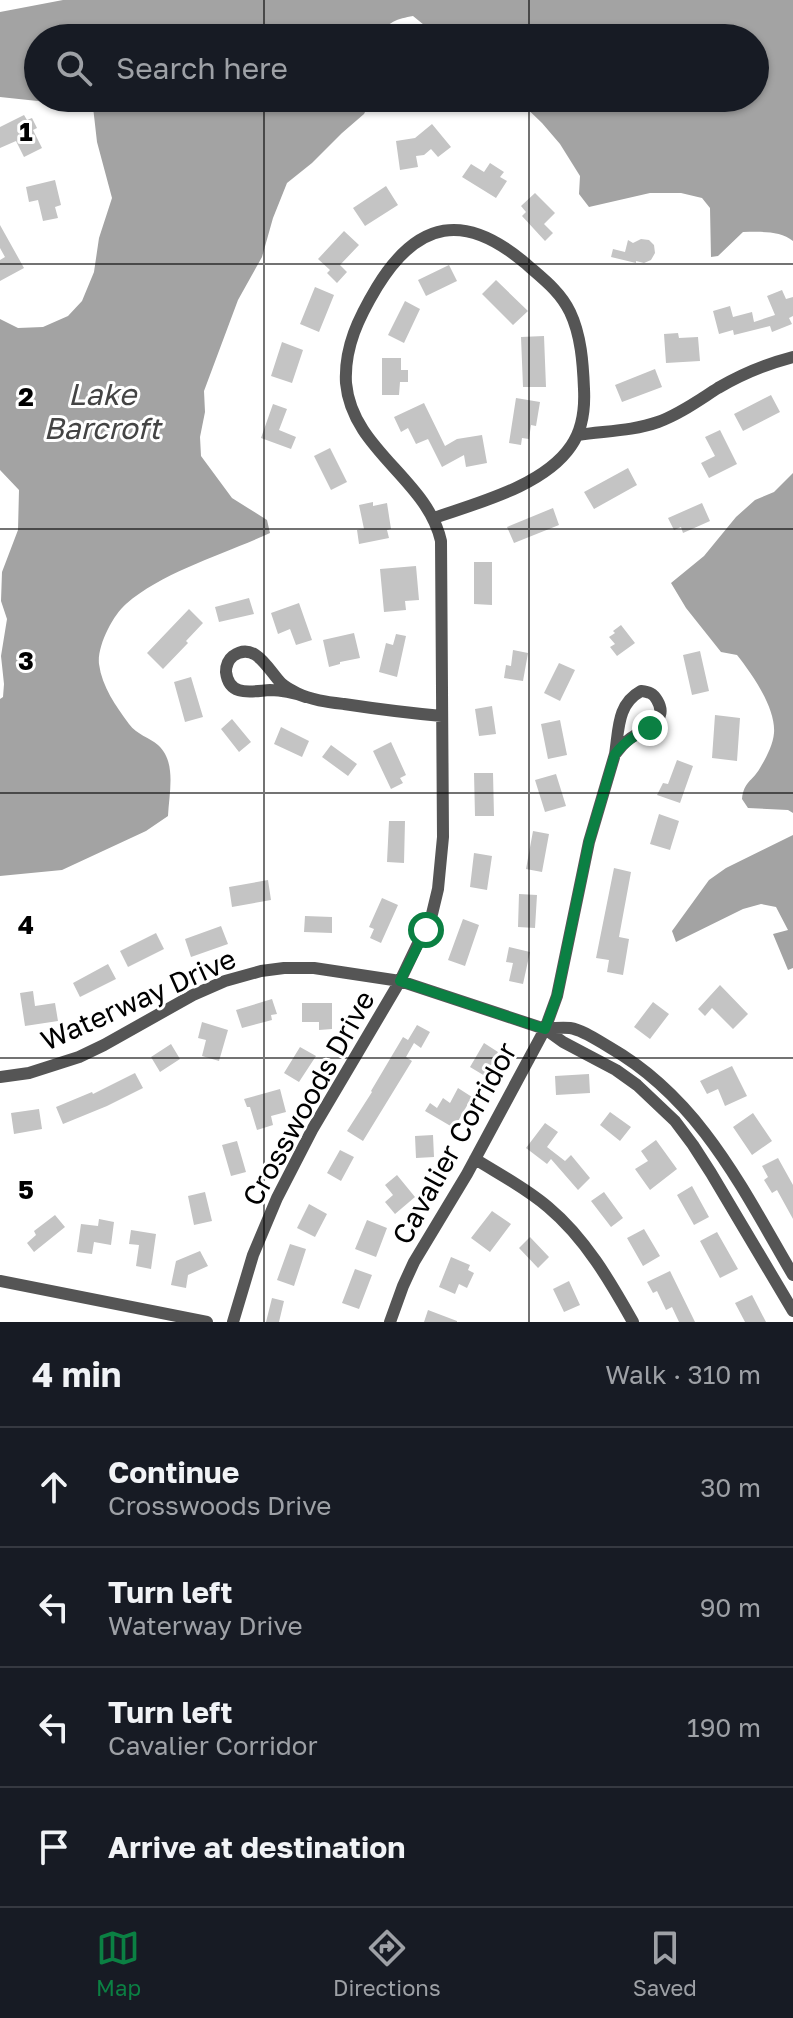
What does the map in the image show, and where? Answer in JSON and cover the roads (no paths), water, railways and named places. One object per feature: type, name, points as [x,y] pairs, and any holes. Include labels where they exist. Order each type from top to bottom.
[{"type":"street","points":[[452,230],[467,231],[493,239],[508,248],[548,282],[569,309],[580,342],[585,407],[578,435],[562,457],[534,479],[434,518],[358,421],[346,379],[351,341],[365,307],[396,259],[424,236],[452,230]]},
{"type":"street","points":[[578,435],[658,422],[757,368],[793,357]]},
{"type":"street","name":"Crosswoods Drive","points":[[233,1322],[253,1255],[282,1187],[400,981],[426,930],[438,889],[443,837],[441,541],[434,518]]},
{"type":"street","points":[[306,697],[286,687],[262,658],[251,653],[237,654],[226,666],[230,683],[237,690],[247,693],[280,691],[306,697],[359,706],[442,716]]},
{"type":"street","name":"Cavalier Corridor","points":[[390,1322],[414,1262],[502,1112],[545,1029],[557,996],[589,842],[615,754],[622,710],[641,691],[653,694],[660,707],[658,720],[650,728],[631,737],[615,754]]},
{"type":"street","name":"Waterway Drive","points":[[0,1077],[29,1073],[79,1057],[193,995],[240,976],[261,971],[314,968],[400,981],[545,1029],[570,1028],[589,1035],[658,1080],[695,1119],[732,1171],[793,1275]]},
{"type":"street","points":[[545,1029],[616,1070],[675,1121],[711,1173],[793,1311]]},
{"type":"street","points":[[475,1159],[549,1207],[588,1249],[633,1322]]},
{"type":"street","points":[[0,1281],[207,1322]]},
{"type":"water","points":[[63,0],[793,0],[793,241],[776,233],[743,232],[718,256],[711,257],[710,208],[702,198],[681,193],[650,193],[589,207],[579,194],[580,176],[560,144],[531,112],[769,112],[769,24],[423,24],[413,16],[389,24],[24,24],[24,100],[0,97],[0,12]]},
{"type":"water","name":"Lake Barcroft","points":[[94,112],[365,112],[287,183],[262,257],[238,300],[204,391],[201,456],[232,498],[267,520],[270,533],[176,573],[141,592],[116,615],[101,649],[101,672],[115,703],[132,728],[158,745],[168,760],[168,816],[146,831],[62,870],[0,876],[0,699],[4,684],[1,656],[7,619],[1,601],[2,572],[18,530],[19,490],[0,470],[0,319],[18,328],[43,327],[68,316],[82,301],[94,272],[99,238],[112,198],[97,142]]},
{"type":"water","points":[[793,473],[793,813],[788,810],[748,808],[742,799],[746,785],[771,747],[774,723],[771,713],[756,681],[737,655],[721,652],[686,608],[671,583],[704,556],[736,517],[755,500],[774,492]]},
{"type":"water","points":[[793,835],[793,968],[788,970],[773,934],[788,930],[776,907],[761,904],[743,909],[676,942],[672,931],[709,880],[726,868]]}]
